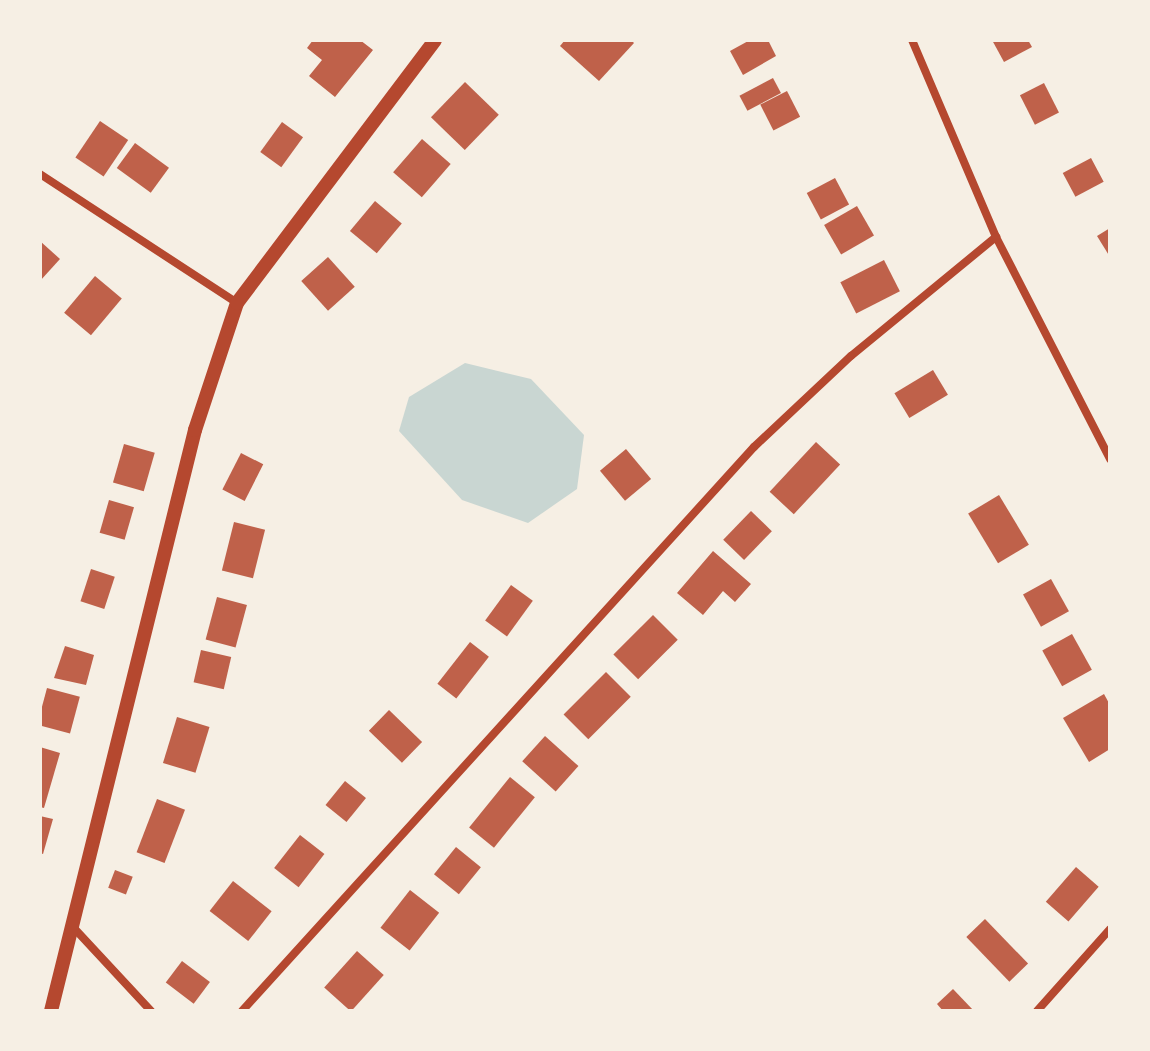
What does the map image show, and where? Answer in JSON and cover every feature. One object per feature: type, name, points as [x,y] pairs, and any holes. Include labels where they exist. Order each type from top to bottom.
[{"type":"street","points":[[51,1011],[195,430],[237,303],[435,40]]},
{"type":"street","points":[[912,40],[996,237],[1110,459]]},
{"type":"street","points":[[40,174],[237,303]]},
{"type":"street","points":[[242,1011],[754,447],[851,356],[996,237]]},
{"type":"street","points":[[73,927],[151,1011]]},
{"type":"street","points":[[1037,1011],[1110,929]]},
{"type":"shaded area","points":[[465,363],[531,379],[584,435],[577,489],[528,523],[462,500],[399,431],[409,397]]},
{"type":"building","points":[[313,40],[360,40],[373,50],[335,97],[309,76],[322,60],[307,48]]},
{"type":"building","points":[[565,40],[631,40],[634,43],[599,81],[560,46]]},
{"type":"building","points":[[750,40],[768,40],[776,56],[743,75],[730,51]]},
{"type":"building","points":[[992,40],[1028,40],[1032,47],[1004,62]]},
{"type":"building","points":[[773,78],[781,93],[747,111],[739,96]]},
{"type":"building","points":[[465,82],[499,115],[465,150],[431,117]]},
{"type":"building","points":[[1044,83],[1059,112],[1035,125],[1020,95]]},
{"type":"building","points":[[787,91],[800,117],[773,130],[760,105]]},
{"type":"building","points":[[100,121],[128,140],[104,176],[75,157]]},
{"type":"building","points":[[282,122],[303,137],[281,167],[260,152]]},
{"type":"building","points":[[422,139],[451,164],[422,197],[393,172]]},
{"type":"building","points":[[135,143],[169,168],[151,193],[117,168]]},
{"type":"building","points":[[1091,158],[1104,182],[1075,197],[1063,173]]},
{"type":"building","points":[[835,178],[849,204],[821,220],[807,193]]},
{"type":"building","points":[[375,201],[402,223],[377,253],[350,231]]},
{"type":"building","points":[[857,206],[874,235],[841,254],[824,225]]},
{"type":"building","points":[[1110,228],[1110,257],[1097,236]]},
{"type":"building","points":[[40,241],[60,259],[40,281]]},
{"type":"building","points":[[328,257],[355,287],[328,311],[301,281]]},
{"type":"building","points":[[884,260],[900,291],[856,313],[840,282]]},
{"type":"building","points":[[95,276],[122,298],[91,335],[64,313]]},
{"type":"building","points":[[933,370],[948,395],[909,418],[894,393]]},
{"type":"building","points":[[816,442],[840,465],[794,514],[770,492]]},
{"type":"building","points":[[124,444],[155,453],[144,491],[113,482]]},
{"type":"building","points":[[626,449],[651,479],[625,501],[600,471]]},
{"type":"building","points":[[241,453],[263,464],[245,501],[222,490]]},
{"type":"building","points":[[999,495],[1029,545],[998,563],[968,514]]},
{"type":"building","points":[[109,500],[134,507],[125,540],[100,533]]},
{"type":"building","points":[[751,511],[772,531],[744,560],[723,540]]},
{"type":"building","points":[[234,522],[265,530],[253,578],[222,571]]},
{"type":"building","points":[[713,551],[751,584],[735,602],[723,591],[703,615],[677,593]]},
{"type":"building","points":[[91,569],[115,577],[104,609],[80,601]]},
{"type":"building","points":[[1051,579],[1069,611],[1041,627],[1023,595]]},
{"type":"building","points":[[511,585],[533,601],[507,636],[485,621]]},
{"type":"building","points":[[217,597],[247,605],[236,648],[206,640]]},
{"type":"building","points":[[653,615],[678,640],[638,679],[613,655]]},
{"type":"building","points":[[1072,634],[1092,670],[1062,686],[1042,650]]},
{"type":"building","points":[[470,642],[489,657],[456,699],[437,684]]},
{"type":"building","points":[[65,646],[94,655],[86,685],[54,678]]},
{"type":"building","points":[[201,650],[231,657],[224,689],[194,682]]},
{"type":"building","points":[[606,672],[631,697],[588,739],[564,714]]},
{"type":"building","points":[[47,688],[80,697],[70,734],[40,725]]},
{"type":"building","points":[[1104,694],[1110,705],[1110,749],[1089,762],[1063,718]]},
{"type":"building","points":[[389,710],[422,742],[402,763],[369,731]]},
{"type":"building","points":[[177,717],[210,727],[195,773],[163,763]]},
{"type":"building","points":[[545,736],[578,766],[556,791],[522,761]]},
{"type":"building","points":[[40,747],[60,753],[44,808],[40,807]]},
{"type":"building","points":[[510,777],[535,797],[494,848],[469,828]]},
{"type":"building","points":[[345,781],[366,798],[346,822],[325,805]]},
{"type":"building","points":[[157,799],[185,810],[165,863],[137,852]]},
{"type":"building","points":[[40,816],[53,819],[43,854],[40,853]]},
{"type":"building","points":[[300,835],[324,854],[299,887],[274,868]]},
{"type":"building","points":[[456,847],[481,867],[459,894],[434,874]]},
{"type":"building","points":[[1076,867],[1099,887],[1068,921],[1046,902]]},
{"type":"building","points":[[115,870],[133,877],[126,895],[108,888]]},
{"type":"building","points":[[233,881],[272,911],[248,941],[210,911]]},
{"type":"building","points":[[410,890],[439,913],[410,951],[380,928]]},
{"type":"building","points":[[985,919],[1028,964],[1009,982],[966,937]]},
{"type":"building","points":[[357,951],[384,975],[351,1011],[324,987]]},
{"type":"building","points":[[182,961],[210,982],[194,1004],[166,983]]},
{"type":"building","points":[[953,989],[974,1011],[943,1011],[937,1004]]}]
